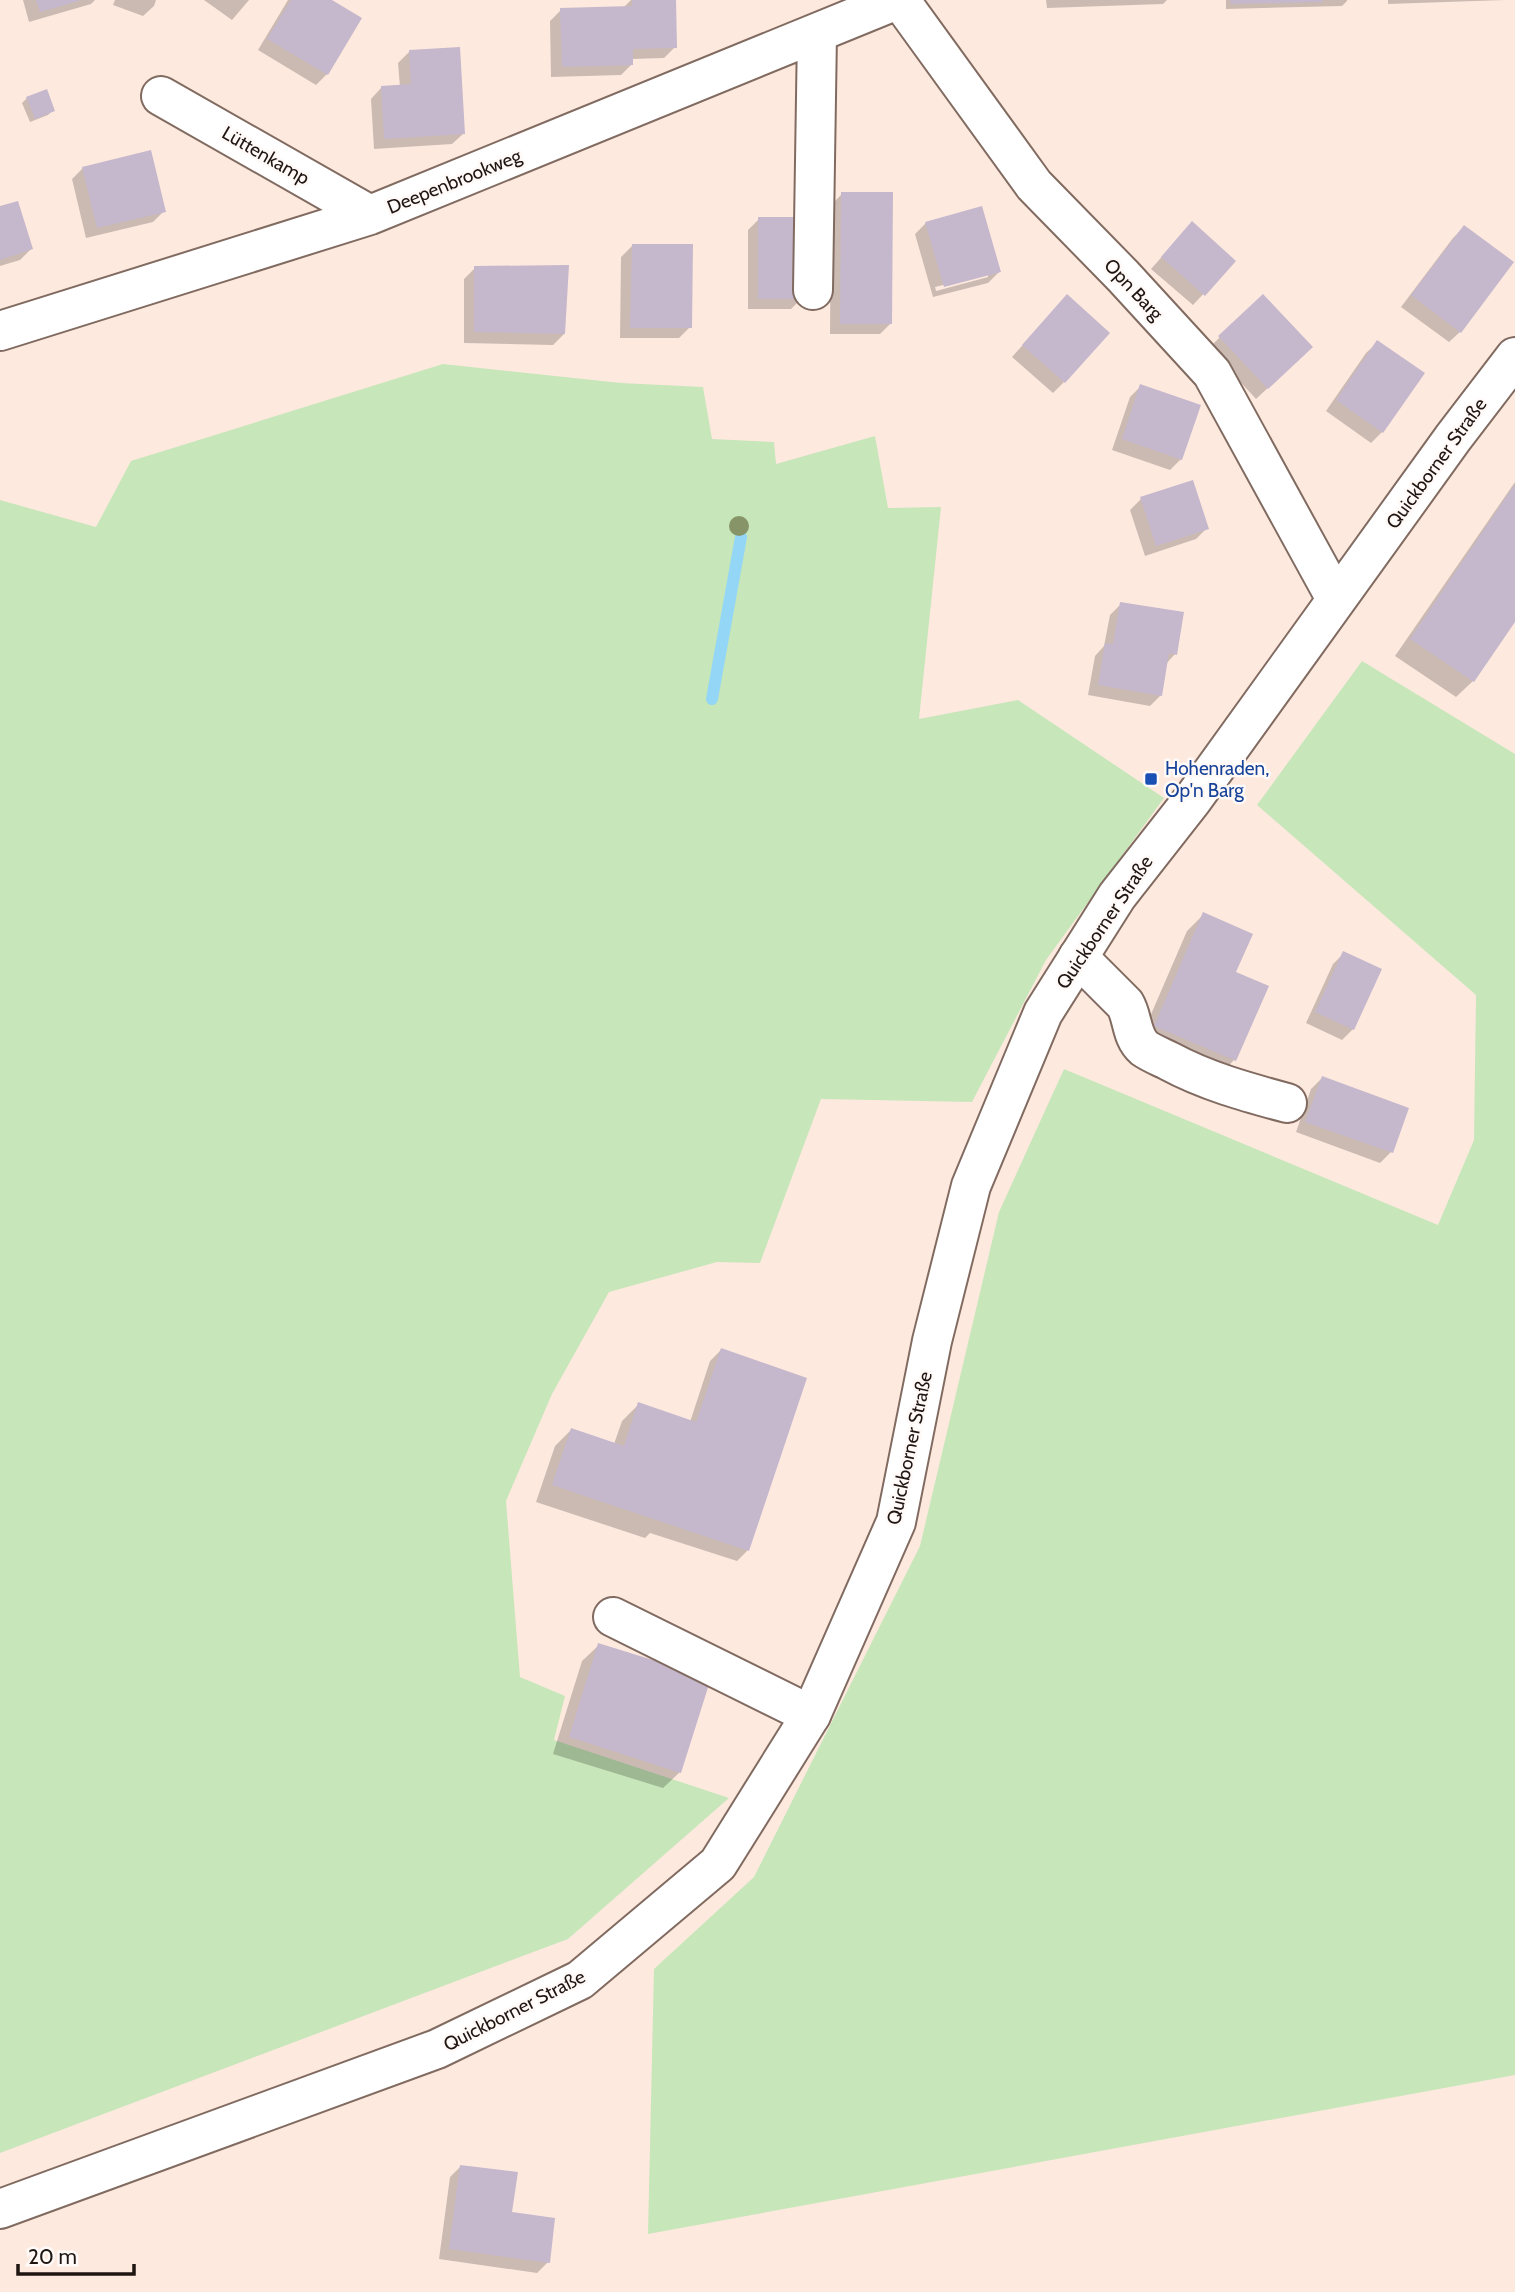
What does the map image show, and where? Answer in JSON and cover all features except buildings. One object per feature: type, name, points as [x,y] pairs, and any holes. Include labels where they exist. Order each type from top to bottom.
[{"type":"main road","name":"Deepenbrookweg","points":[[0,331],[370,215],[899,0]]},
{"type":"main road","name":"Opn Barg","points":[[899,0],[1034,185],[1212,373],[1336,599]]},
{"type":"main road","points":[[813,290],[817,33]]},
{"type":"main road","name":"Lüttenkamp","points":[[161,96],[370,215]]},
{"type":"main road","name":"Quickborner Straße","points":[[0,2209],[438,2049],[580,1980],[718,1864],[811,1715],[895,1522],[932,1340],[971,1186],[1043,1013],[1116,896],[1193,799],[1336,599],[1515,357]]},
{"type":"main road","points":[[1078,957],[1125,1004],[1143,1048],[1195,1075],[1287,1103]]},
{"type":"main road","points":[[613,1616],[811,1715]]},
{"type":"green space","points":[[443,364],[621,383],[703,387],[712,439],[774,442],[776,464],[875,436],[888,508],[941,507],[919,719],[1018,700],[1164,798],[1046,960],[972,1102],[821,1099],[760,1263],[717,1262],[609,1292],[552,1394],[506,1501],[520,1677],[565,1696],[554,1740],[729,1798],[568,1939],[0,2153],[0,500],[96,527],[131,461]]},
{"type":"green space","points":[[1362,661],[1515,754],[1515,2075],[648,2234],[654,1969],[754,1877],[920,1546],[999,1212],[1064,1069],[1438,1225],[1474,1140],[1476,995],[1257,805]]},
{"type":"waterway","points":[[712,699],[741,537]]},
{"type":"place","name":"Hohenraden, Op'n Barg","points":[[1151,779]]}]
